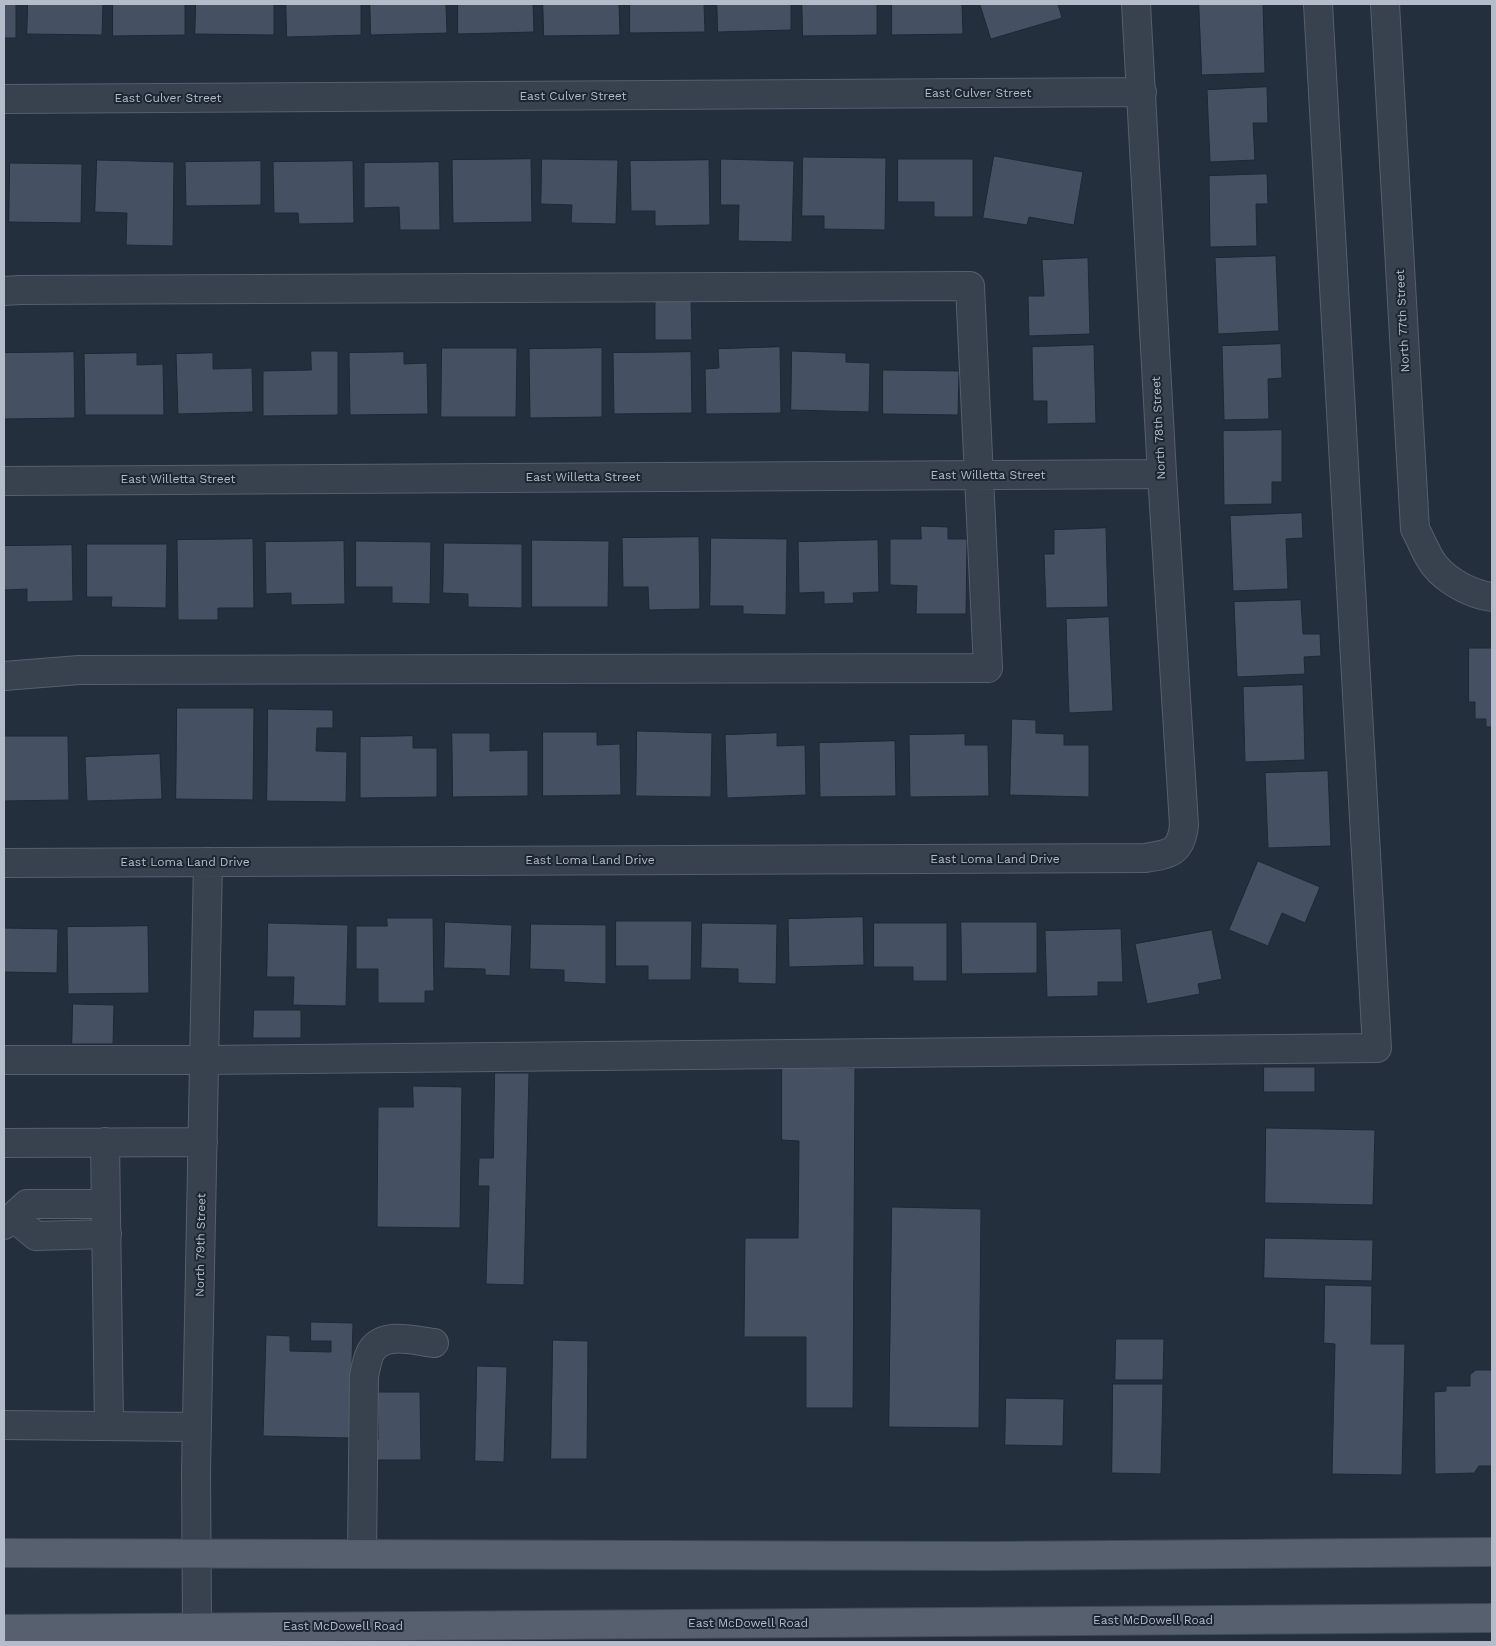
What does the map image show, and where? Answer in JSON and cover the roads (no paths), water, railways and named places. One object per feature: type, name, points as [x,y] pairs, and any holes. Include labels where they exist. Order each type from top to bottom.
[{"type":"main road","points":[[4,1553],[987,1556],[1492,1552]]},
{"type":"main road","name":"East McDowell Road","points":[[4,1630],[1492,1618]]},
{"type":"street","name":"North 78th Street","points":[[1136,4],[1184,825],[1183,838],[1175,850]]},
{"type":"street","points":[[4,1060],[204,1060],[1377,1048],[1318,4]]},
{"type":"street","name":"North 77th Street","points":[[1385,4],[1416,529],[1430,559],[1450,580],[1478,596],[1492,597]]},
{"type":"street","name":"East Culver Street","points":[[4,99],[1142,92]]},
{"type":"street","points":[[4,291],[970,286],[988,668],[79,670],[4,676]]},
{"type":"street","name":"East Willetta Street","points":[[4,481],[85,479],[1162,474]]},
{"type":"street","name":"East Loma Land Drive","points":[[4,863],[1145,858],[1162,856],[1175,850]]},
{"type":"street","name":"North 79th Street","points":[[197,1627],[195,1553],[208,862]]},
{"type":"street","points":[[105,1142],[109,1426]]},
{"type":"street","points":[[4,1143],[202,1142]]},
{"type":"street","points":[[106,1204],[27,1204],[8,1221],[36,1236],[107,1234]]},
{"type":"street","points":[[362,1554],[364,1376],[370,1352],[378,1342],[390,1338],[434,1343]]},
{"type":"street","points":[[4,1425],[197,1427]]}]
